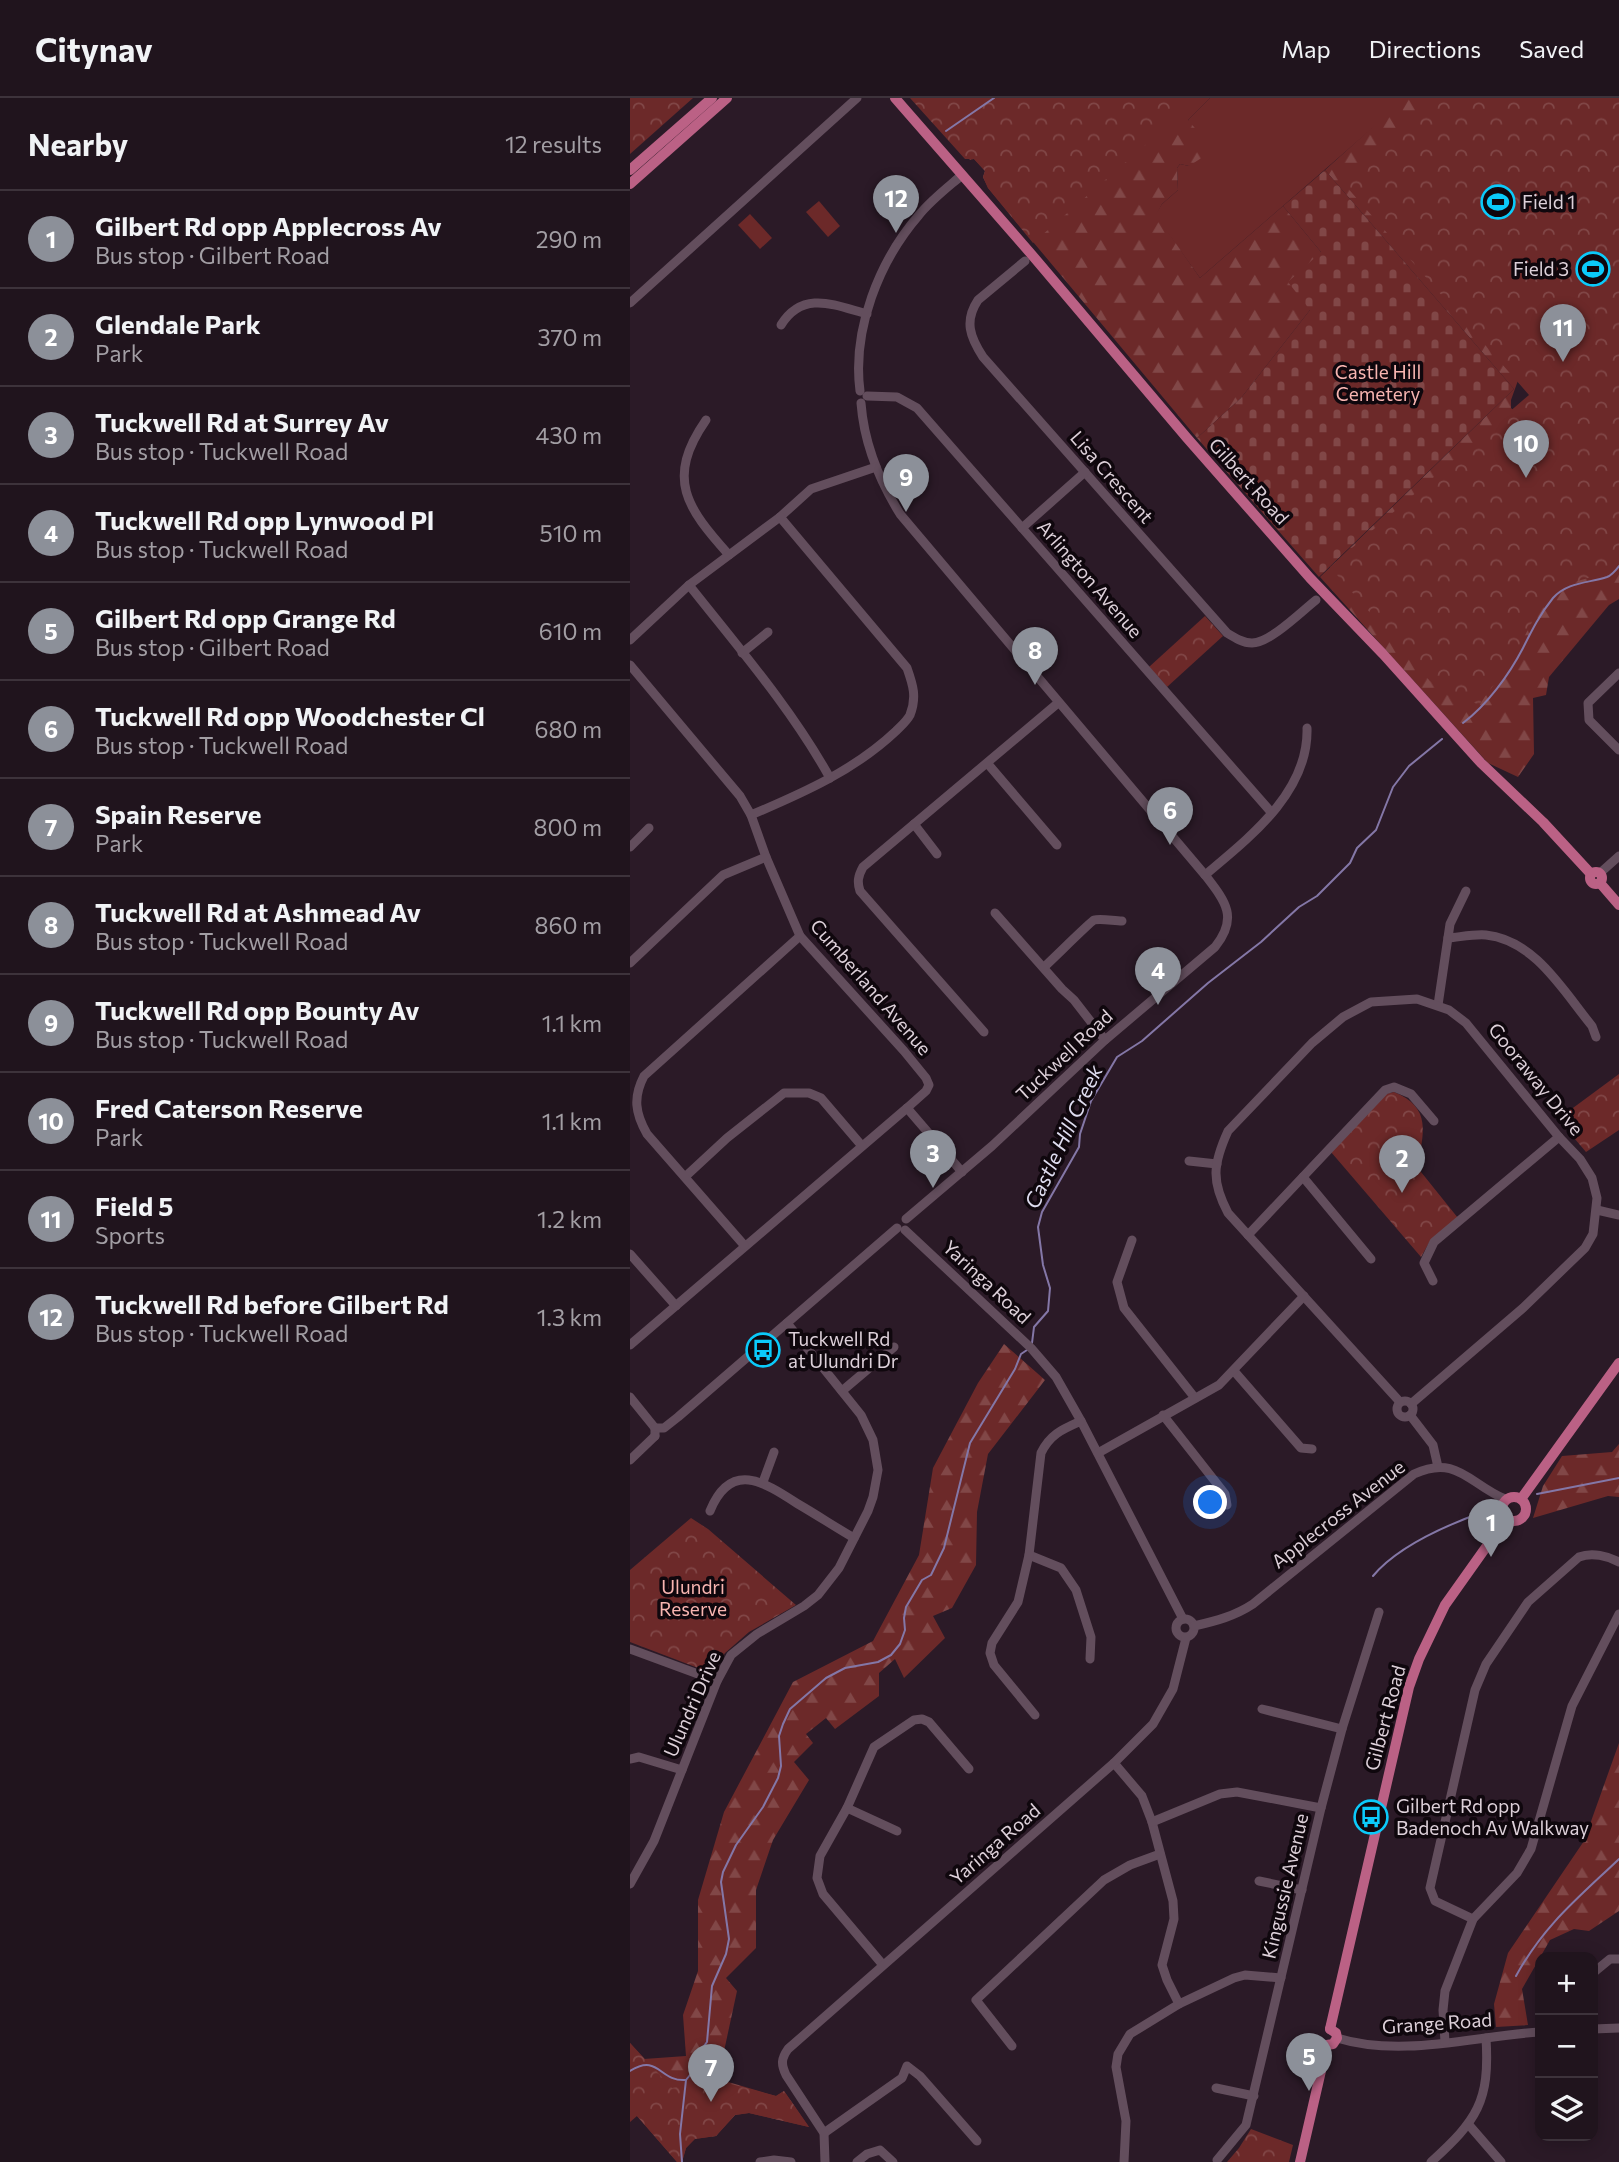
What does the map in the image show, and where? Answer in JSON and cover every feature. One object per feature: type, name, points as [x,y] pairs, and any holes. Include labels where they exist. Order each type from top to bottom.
[{"type":"main road","points":[[630,170],[712,98]]},
{"type":"main road","points":[[630,184],[727,98]]},
{"type":"main road","name":"Gilbert Road","points":[[895,98],[1310,578],[1383,653],[1481,763],[1597,877],[1619,905]]},
{"type":"main road","points":[[1521,1499],[1619,1363]]},
{"type":"main road","points":[[1511,1496],[1521,1499],[1526,1506],[1522,1518],[1514,1521],[1506,1519],[1501,1510],[1505,1499],[1511,1496]]},
{"type":"main road","name":"Gilbert Road","points":[[1300,2162],[1327,2045],[1322,2041],[1322,2035],[1325,2030],[1334,2034],[1409,1686],[1445,1605],[1506,1519]]},
{"type":"street","points":[[630,303],[857,98]]},
{"type":"street","name":"Tuckwell Road","points":[[901,1229],[898,1220],[906,1219],[962,1172],[1105,1040],[1214,947],[1222,937],[1228,916],[1226,906],[1205,875],[911,529],[889,496],[876,467],[865,434],[859,359],[867,314],[881,275],[903,236],[926,207],[962,175]]},
{"type":"street","name":"Lisa Crescent","points":[[1025,261],[978,300],[969,320],[970,331],[983,357],[1227,633],[1255,643],[1269,638],[1316,600]]},
{"type":"street","points":[[781,325],[789,313],[801,305],[813,303],[867,314]]},
{"type":"street","name":"Arlington Avenue","points":[[863,397],[897,397],[917,408],[1271,812]]},
{"type":"street","points":[[706,420],[692,440],[685,465],[686,496],[699,522],[729,555]]},
{"type":"street","points":[[630,640],[689,584],[780,517],[811,489],[876,467]]},
{"type":"street","points":[[1022,528],[1085,472]]},
{"type":"street","points":[[751,815],[851,767],[886,740],[909,718],[915,688],[906,668],[780,517]]},
{"type":"street","points":[[689,584],[809,741],[830,778]]},
{"type":"street","points":[[742,653],[768,632]]},
{"type":"street","name":"Cumberland Avenue","points":[[630,665],[740,796],[751,815],[800,936],[926,1078],[929,1087],[907,1108]]},
{"type":"street","points":[[1619,673],[1588,703],[1590,720],[1619,750]]},
{"type":"street","points":[[984,1032],[860,891],[857,883],[863,867],[1058,703]]},
{"type":"street","points":[[1205,875],[1254,833],[1302,768],[1306,753],[1307,728]]},
{"type":"street","points":[[988,764],[1057,845]]},
{"type":"street","points":[[914,824],[937,854]]},
{"type":"street","points":[[630,847],[649,828]]},
{"type":"street","points":[[1597,877],[1619,856]]},
{"type":"street","points":[[630,963],[723,875],[766,857]]},
{"type":"street","points":[[1438,1005],[1450,924],[1466,891]]},
{"type":"street","points":[[995,913],[1074,1000],[1105,1040]]},
{"type":"street","points":[[1044,968],[1078,937],[1090,922],[1096,919],[1122,922]]},
{"type":"street","points":[[744,1245],[654,1142],[638,1119],[635,1098],[644,1076],[800,936]]},
{"type":"street","points":[[1448,938],[1486,936],[1518,946],[1534,956],[1592,1026],[1596,1037]]},
{"type":"street","name":"Gooraway Drive","points":[[1400,1402],[1228,1213],[1218,1193],[1214,1175],[1220,1149],[1228,1131],[1303,1052],[1343,1017],[1371,1002],[1417,999],[1449,1010],[1475,1032],[1559,1137],[1580,1159],[1592,1178],[1597,1210],[1593,1234],[1585,1248],[1523,1308],[1411,1404]]},
{"type":"street","points":[[1248,1235],[1385,1090],[1394,1087],[1411,1094],[1434,1121]]},
{"type":"street","points":[[686,1176],[727,1138],[784,1093],[810,1093],[821,1098],[862,1146]]},
{"type":"street","points":[[630,1345],[907,1108],[962,1172]]},
{"type":"street","points":[[1433,1281],[1424,1263],[1434,1242],[1559,1137]]},
{"type":"street","points":[[1189,1161],[1217,1164]]},
{"type":"street","points":[[1303,1177],[1371,1259]]},
{"type":"street","points":[[1597,1210],[1619,1215]]},
{"type":"street","points":[[630,1460],[658,1430],[901,1229]]},
{"type":"street","name":"Yaringa Road","points":[[901,1229],[1045,1362],[1081,1421],[1182,1619]]},
{"type":"street","points":[[1132,1240],[1117,1282],[1124,1308],[1195,1398]]},
{"type":"street","points":[[630,1254],[676,1306]]},
{"type":"street","points":[[1098,1453],[1219,1385],[1304,1296]]},
{"type":"street","name":"Ulundri Drive","points":[[630,1884],[648,1855],[717,1681],[731,1655],[757,1634],[818,1595],[839,1568],[873,1497],[877,1463],[868,1427],[787,1322]]},
{"type":"street","points":[[842,1391],[894,1347]]},
{"type":"street","points":[[1234,1371],[1301,1448],[1312,1449]]},
{"type":"street","points":[[630,1397],[658,1430]]},
{"type":"street","points":[[1407,1401],[1411,1404],[1410,1415],[1403,1416],[1398,1412],[1400,1402],[1407,1401]]},
{"type":"street","points":[[1163,1415],[1225,1494],[1227,1505]]},
{"type":"street","points":[[1410,1415],[1433,1445],[1438,1466],[1460,1471],[1494,1495],[1505,1499]]},
{"type":"street","points":[[1035,1715],[994,1665],[990,1653],[992,1643],[1017,1602],[1029,1555],[1041,1453],[1057,1432],[1081,1421]]},
{"type":"street","points":[[763,1482],[774,1452]]},
{"type":"street","name":"Applecross Avenue","points":[[1194,1626],[1229,1616],[1253,1604],[1414,1474],[1438,1466]]},
{"type":"street","points":[[710,1511],[719,1493],[730,1484],[742,1480],[763,1482],[854,1538]]},
{"type":"street","points":[[1029,1555],[1061,1568],[1076,1590],[1091,1637],[1090,1659]]},
{"type":"street","points":[[1473,1919],[1438,1903],[1430,1888],[1475,1690],[1486,1664],[1528,1602],[1582,1555],[1603,1556],[1619,1562]]},
{"type":"street","name":"Kingussie Avenue","points":[[1217,2160],[1242,2133],[1254,2096],[1321,1808],[1342,1729],[1379,1612]]},
{"type":"street","points":[[1445,2042],[1445,1991],[1473,1919],[1517,1872],[1531,1849],[1572,1706],[1619,1614]]},
{"type":"street","points":[[1182,1619],[1187,1619],[1194,1626],[1194,1631],[1186,1638],[1177,1633],[1175,1626],[1182,1619]]},
{"type":"street","name":"Yaringa Road","points":[[824,2133],[782,2066],[782,2057],[1114,1763],[1153,1724],[1173,1689],[1186,1638]]},
{"type":"street","points":[[630,1648],[717,1681]]},
{"type":"street","points":[[1262,1709],[1342,1729]]},
{"type":"street","points":[[883,1965],[823,1894],[817,1878],[820,1856],[847,1808],[874,1747],[914,1720],[929,1722],[969,1769]]},
{"type":"street","points":[[630,1759],[639,1757],[681,1770]]},
{"type":"street","points":[[1114,1763],[1142,1796],[1152,1822],[1173,1900],[1174,1919],[1162,1965],[1179,2004]]},
{"type":"street","points":[[1152,1822],[1220,1794],[1237,1792],[1321,1808]]},
{"type":"street","points":[[847,1808],[897,1831]]},
{"type":"street","points":[[1012,2046],[976,2000],[1104,1880],[1130,1865],[1160,1854]]},
{"type":"street","points":[[1259,1881],[1302,1890]]},
{"type":"street","points":[[1598,1969],[1610,1959],[1619,1959]]},
{"type":"street","points":[[1124,2162],[1126,2121],[1117,2078],[1118,2054],[1129,2034],[1179,2004],[1245,1975],[1281,1978]]},
{"type":"street","points":[[1598,2029],[1619,2028]]},
{"type":"street","name":"Grange Road","points":[[1334,2034],[1372,2044],[1401,2045],[1535,2033]]},
{"type":"street","points":[[1431,2162],[1469,2126],[1485,2090],[1488,2065],[1486,2038]]},
{"type":"street","points":[[825,2162],[824,2133],[902,2078],[907,2066],[920,2076],[977,2141]]},
{"type":"street","points":[[1216,2088],[1254,2096]]},
{"type":"street","points":[[1469,2126],[1501,2162]]},
{"type":"street","points":[[856,2162],[867,2154],[880,2150],[894,2162]]},
{"type":"street","points":[[760,2162],[791,2162]]},
{"type":"green space","points":[[630,98],[693,98],[630,154]]},
{"type":"green space","points":[[910,98],[1199,98],[1033,243],[988,188],[983,177],[985,171],[974,159],[965,159]]},
{"type":"green space","points":[[928,98],[1210,98],[1188,120],[1200,134],[1195,142],[1203,157],[1189,166],[1180,164],[1177,168],[1178,190],[1162,204],[1156,215],[1200,278],[1283,206],[1321,252],[1310,310],[1241,398],[1197,438],[988,188],[983,177],[985,171],[974,159],[970,160]]},
{"type":"green space","points":[[1210,98],[1406,99],[1200,278],[1155,215],[1162,204],[1178,190],[1177,168],[1180,164],[1189,166],[1195,141],[1188,120]]},
{"type":"green space","points":[[1405,98],[1619,98],[1511,400],[1511,408],[1519,415],[1619,405],[1619,599],[1609,605],[1549,677],[1546,695],[1533,698],[1534,754],[1518,777],[1488,763],[1320,577],[1514,389],[1325,170]]},
{"type":"green space","points":[[1436,98],[1619,98],[1619,561],[1607,575],[1594,576],[1567,585],[1547,601],[1510,662],[1479,705],[1430,681],[1330,567],[1529,395],[1345,185],[1440,103]]},
{"type":"green space","name":"Castle Hill Cemetery","points":[[1325,170],[1514,389],[1319,577],[1197,438],[1241,398],[1310,310],[1288,282],[1321,252],[1283,206]]},
{"type":"green space","points":[[819,201],[840,226],[828,237],[806,212]]},
{"type":"green space","points":[[750,214],[772,238],[760,249],[738,225]]},
{"type":"green space","points":[[1205,616],[1223,636],[1167,687],[1149,667]]},
{"type":"green space","points":[[1619,1074],[1619,1130],[1586,1152],[1558,1119]]},
{"type":"green space","points":[[1394,1092],[1415,1105],[1420,1114],[1423,1133],[1417,1167],[1458,1218],[1430,1241],[1421,1257],[1331,1152],[1385,1094]]},
{"type":"green space","points":[[1004,1344],[1045,1380],[988,1454],[977,1512],[976,1565],[952,1608],[933,1616],[945,1638],[904,1678],[895,1659],[879,1673],[879,1696],[835,1729],[826,1718],[806,1734],[813,1743],[794,1762],[809,1780],[773,1840],[756,1890],[756,1948],[726,1978],[737,1991],[718,2079],[776,2096],[784,2091],[809,2127],[749,2113],[735,2115],[716,2136],[695,2139],[686,2148],[682,2162],[677,2162],[637,2116],[630,2122],[630,2043],[644,2059],[686,2056],[683,2015],[698,1971],[698,1900],[724,1812],[793,1682],[873,1641],[919,1555],[933,1468],[978,1383]]},
{"type":"green space","points":[[1619,1444],[1619,1497],[1608,1496],[1533,1518],[1543,1486],[1562,1456],[1612,1452]]},
{"type":"green space","name":"Ulundri Reserve","points":[[691,1518],[708,1529],[796,1605],[749,1632],[725,1653],[712,1671],[630,1642],[630,1570]]},
{"type":"green space","points":[[1619,1743],[1619,1911],[1589,1931],[1574,1929],[1550,1940],[1543,1952],[1535,1952],[1535,1966],[1522,1989],[1528,2025],[1496,2027],[1494,2004],[1508,1953],[1584,1841]]},
{"type":"green space","points":[[630,2043],[672,2088],[690,2084],[697,2075],[776,2096],[784,2091],[809,2127],[749,2113],[735,2115],[716,2136],[694,2139],[686,2148],[682,2162],[677,2162],[630,2108]]},
{"type":"green space","points":[[1251,2129],[1293,2145],[1289,2162],[1227,2162]]},
{"type":"waterway","points":[[946,131],[994,98]]},
{"type":"waterway","name":"Castle Hill Creek","points":[[1463,723],[1481,707],[1504,679],[1553,598],[1571,586],[1609,576],[1619,566]]},
{"type":"waterway","name":"Castle Hill Creek","points":[[1032,1343],[1034,1327],[1048,1311],[1050,1288],[1043,1265],[1038,1227],[1042,1212],[1079,1147],[1080,1134],[1091,1101],[1117,1057],[1142,1041],[1299,907],[1317,896],[1350,863],[1357,848],[1376,830],[1393,787],[1409,766],[1442,739]]},
{"type":"waterway","name":"Castle Hill Creek","points":[[630,2071],[647,2065],[670,2077],[686,2080],[694,2070],[707,2042],[712,1986],[726,1954],[729,1939],[721,1882],[723,1872],[736,1845],[763,1807],[778,1778],[781,1766],[779,1736],[783,1724],[790,1709],[826,1678],[845,1668],[878,1662],[891,1655],[900,1644],[905,1630],[906,1607],[922,1580],[931,1575],[944,1548],[970,1443],[1015,1369],[1021,1354],[1027,1350]]},
{"type":"waterway","points":[[1537,1494],[1619,1478]]},
{"type":"waterway","points":[[1373,1576],[1409,1546],[1454,1523],[1483,1512]]},
{"type":"waterway","points":[[1516,1976],[1550,1927],[1619,1859]]},
{"type":"waterway","points":[[682,2162],[680,2134],[686,2080]]},
{"type":"place","name":"Field 1","points":[[1498,202]]},
{"type":"place","name":"Tuckwell Rd before Gilbert Rd","points":[[896,233]]},
{"type":"place","name":"Field 3","points":[[1593,269]]},
{"type":"place","name":"Field 5","points":[[1563,362]]},
{"type":"place","name":"Fred Caterson Reserve","points":[[1526,478]]},
{"type":"place","name":"Tuckwell Rd opp Bounty Av","points":[[906,512]]},
{"type":"place","name":"Tuckwell Rd at Ashmead Av","points":[[1035,685]]},
{"type":"place","name":"Tuckwell Rd opp Woodchester Cl","points":[[1170,845]]},
{"type":"place","name":"Tuckwell Rd opp Lynwood Pl","points":[[1158,1005]]},
{"type":"place","name":"Tuckwell Rd at Surrey Av","points":[[933,1188]]},
{"type":"place","name":"Glendale Park","points":[[1402,1193]]},
{"type":"place","name":"Tuckwell Rd at Ulundri Dr","points":[[763,1350]]},
{"type":"place","name":"Gilbert Rd opp Applecross Av","points":[[1491,1557]]},
{"type":"place","name":"Gilbert Rd opp Badenoch Av Walkway","points":[[1371,1817]]},
{"type":"place","name":"Gilbert Rd opp Grange Rd","points":[[1309,2091]]},
{"type":"place","name":"Spain Reserve","points":[[711,2102]]}]
